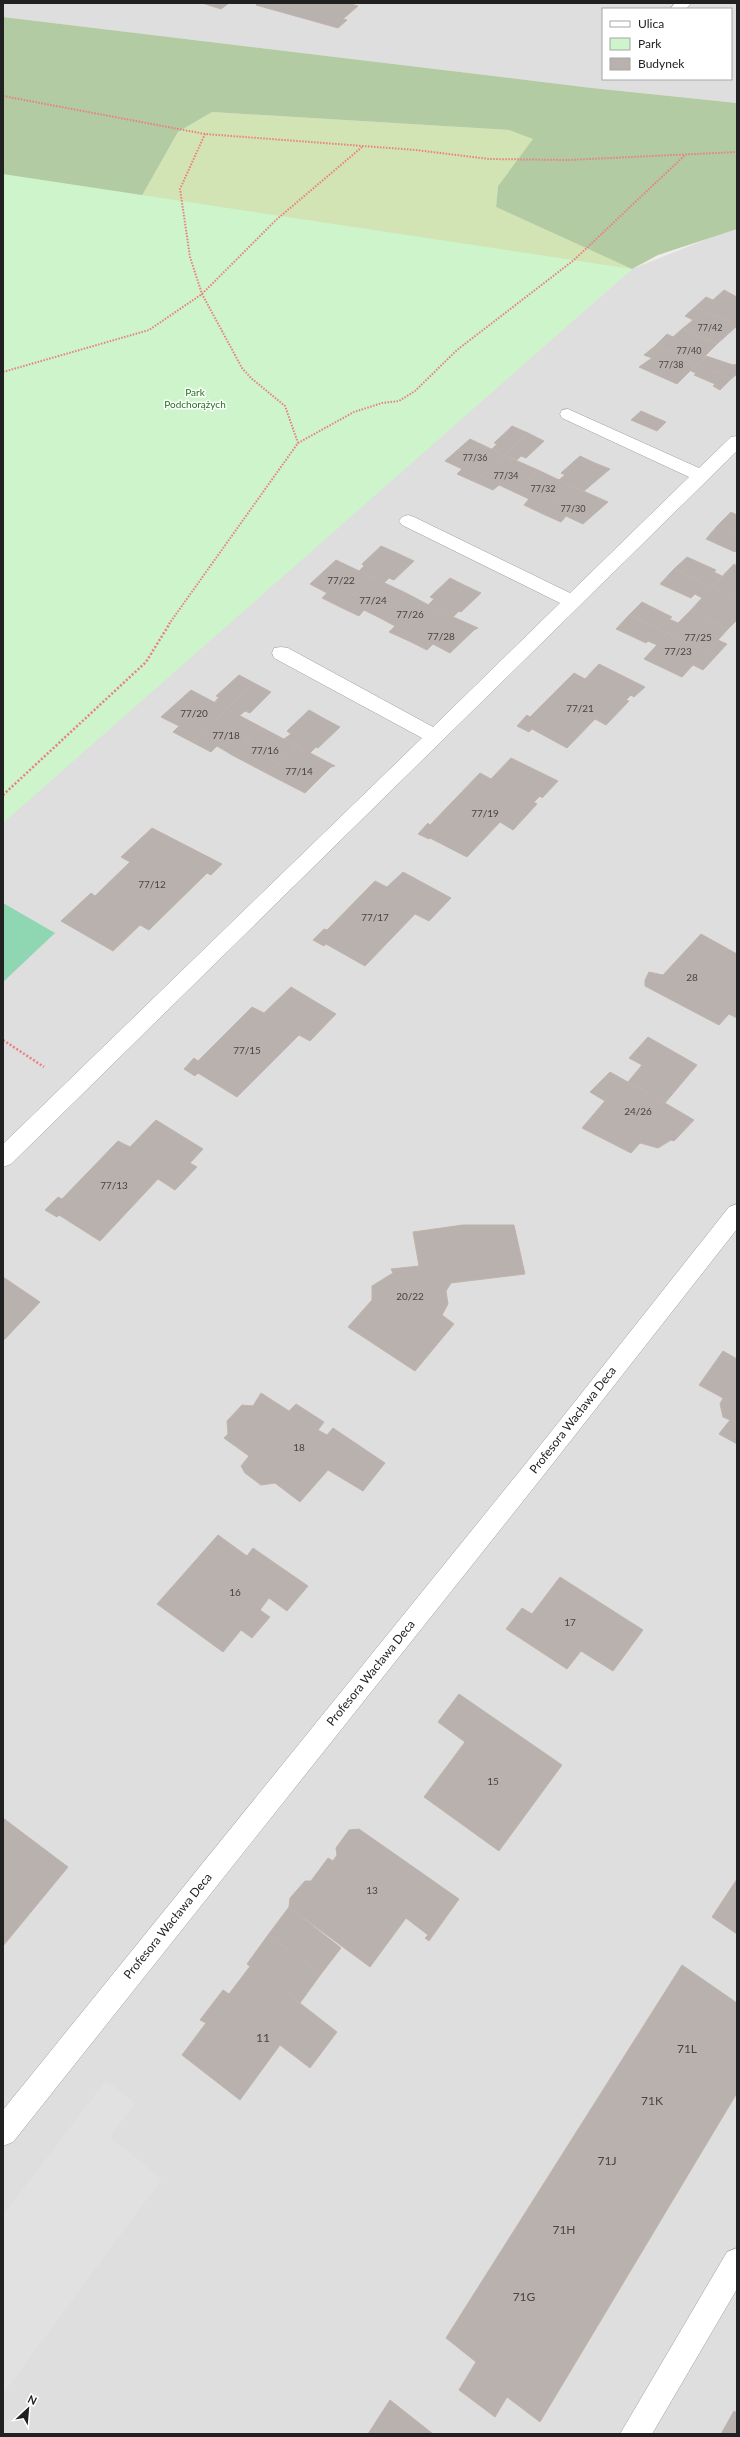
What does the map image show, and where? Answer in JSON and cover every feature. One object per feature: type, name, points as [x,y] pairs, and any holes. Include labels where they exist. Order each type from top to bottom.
[{"type":"street","points":[[568,414],[701,476]]},
{"type":"street","points":[[3,1158],[737,441]]},
{"type":"street","points":[[408,520],[573,602]]},
{"type":"street","points":[[281,653],[434,736]]},
{"type":"street","name":"Profesora Wacława Deca","points":[[3,2132],[525,1481],[737,1213]]},
{"type":"street","points":[[635,2434],[737,2262]]},
{"type":"path","points":[[3,96],[205,134],[416,150],[489,159],[568,160],[737,152]]},
{"type":"path","points":[[205,134],[180,189],[190,257],[202,294],[248,378],[283,403],[290,415],[298,443]]},
{"type":"path","points":[[3,372],[149,330],[202,294],[276,220],[362,147]]},
{"type":"path","points":[[3,796],[146,662],[178,609],[298,443],[354,412],[382,403],[399,401],[415,391],[457,350],[574,260],[685,154]]},
{"type":"path","points":[[3,1040],[75,1087]]},
{"type":"shaded area","points":[[3,3],[737,3],[737,103],[592,88],[3,17]]},
{"type":"shaded area","points":[[737,227],[737,2434],[3,2434],[3,817],[632,269]]},
{"type":"shaded area","points":[[106,2080],[135,2103],[110,2137],[162,2179],[3,2394],[3,2215]]},
{"type":"green space","points":[[3,17],[592,88],[737,103],[737,229],[658,255],[632,269],[496,207],[498,186],[533,139],[509,130],[212,112],[178,132],[135,208],[3,812]]},
{"type":"green space","points":[[212,112],[509,130],[534,139],[498,186],[496,207],[632,269],[622,273],[135,208],[178,132]]},
{"type":"green space","name":"Park Podchorążych","points":[[3,174],[632,269],[3,823]]},
{"type":"green space","points":[[3,903],[55,933],[3,982]]},
{"type":"building","points":[[202,3],[229,3],[221,9]]},
{"type":"building","points":[[259,3],[348,3],[358,6],[343,19],[347,20],[338,28],[256,5]]},
{"type":"building","points":[[724,290],[737,297],[737,325],[695,307],[706,297],[713,300]]},
{"type":"building","points":[[695,307],[737,326],[717,344],[682,329],[693,320],[685,316]]},
{"type":"building","points":[[682,329],[717,344],[697,364],[655,346],[667,334],[673,337]]},
{"type":"building","points":[[655,346],[697,364],[677,384],[639,367],[652,358],[644,355]]},
{"type":"building","points":[[706,356],[733,365],[737,364],[737,374],[731,379],[697,364]]},
{"type":"building","points":[[697,364],[731,379],[720,390],[713,386],[715,384],[694,375],[696,373],[691,371]]},
{"type":"building","points":[[641,411],[666,422],[657,431],[631,420]]},
{"type":"building","points":[[512,426],[528,433],[504,455],[492,449],[497,444],[494,443]]},
{"type":"building","points":[[528,433],[544,441],[526,458],[521,456],[517,460],[504,455]]},
{"type":"building","points":[[470,439],[504,455],[475,482],[457,474],[462,469],[445,461]]},
{"type":"building","points":[[504,455],[538,470],[514,492],[499,485],[493,490],[475,482]]},
{"type":"building","points":[[580,456],[595,463],[572,486],[559,480],[565,475],[561,473]]},
{"type":"building","points":[[595,463],[610,469],[584,491],[572,486]]},
{"type":"building","points":[[538,470],[572,486],[543,514],[524,505],[529,499],[514,492]]},
{"type":"building","points":[[572,486],[608,502],[583,524],[566,516],[561,522],[543,514]]},
{"type":"building","points":[[731,512],[737,515],[737,534],[718,525]]},
{"type":"building","points":[[718,525],[737,534],[737,550],[735,552],[706,539]]},
{"type":"building","points":[[381,546],[397,553],[372,577],[359,571],[364,566],[362,564]]},
{"type":"building","points":[[397,553],[414,561],[394,580],[389,578],[384,583],[372,577]]},
{"type":"building","points":[[687,557],[716,570],[714,572],[722,576],[712,587],[674,569]]},
{"type":"building","points":[[336,560],[372,577],[340,607],[322,598],[327,593],[310,584]]},
{"type":"building","points":[[734,564],[737,566],[737,599],[712,587]]},
{"type":"building","points":[[674,569],[712,587],[702,598],[695,594],[691,598],[660,584]]},
{"type":"building","points":[[372,577],[406,593],[380,618],[364,610],[359,616],[340,607]]},
{"type":"building","points":[[450,578],[466,586],[440,611],[428,605],[434,599],[430,597]]},
{"type":"building","points":[[466,586],[481,593],[461,612],[459,611],[453,617],[440,611]]},
{"type":"building","points":[[712,587],[737,599],[737,620],[728,629],[690,611]]},
{"type":"building","points":[[406,593],[440,611],[409,641],[389,632],[395,626],[380,618]]},
{"type":"building","points":[[642,602],[672,617],[669,619],[678,623],[668,633],[629,615]]},
{"type":"building","points":[[440,611],[478,628],[450,653],[433,644],[427,650],[409,641]]},
{"type":"building","points":[[690,611],[728,629],[718,640],[727,644],[716,656],[668,633]]},
{"type":"building","points":[[629,615],[668,633],[657,645],[648,641],[646,643],[616,629]]},
{"type":"building","points":[[668,633],[716,656],[703,670],[693,665],[682,677],[644,659]]},
{"type":"building","points":[[599,664],[645,687],[634,697],[631,695],[626,700],[629,701],[606,725],[595,719],[567,748],[532,729],[529,732],[517,726],[527,715],[530,717],[574,673],[585,679]]},
{"type":"building","points":[[239,675],[254,683],[227,709],[214,703],[219,697],[216,696]]},
{"type":"building","points":[[254,683],[271,692],[250,713],[245,711],[239,716],[227,709]]},
{"type":"building","points":[[191,690],[227,709],[192,742],[173,732],[179,726],[161,717]]},
{"type":"building","points":[[227,709],[261,727],[232,755],[217,746],[211,752],[192,742]]},
{"type":"building","points":[[309,710],[325,719],[297,746],[284,739],[291,734],[287,731]]},
{"type":"building","points":[[325,719],[340,727],[318,748],[316,747],[310,753],[297,746]]},
{"type":"building","points":[[261,727],[297,746],[268,774],[232,755]]},
{"type":"building","points":[[297,746],[335,766],[331,767],[305,793],[268,774]]},
{"type":"building","points":[[511,758],[558,781],[542,798],[540,796],[534,802],[537,804],[513,830],[500,822],[467,857],[430,838],[429,839],[418,834],[428,823],[430,825],[480,773],[491,779]]},
{"type":"building","points":[[152,828],[222,864],[211,875],[207,873],[149,930],[140,925],[113,951],[61,921],[91,893],[95,896],[130,862],[121,857]]},
{"type":"building","points":[[403,872],[451,898],[429,921],[415,914],[365,966],[326,944],[324,946],[313,940],[324,929],[327,930],[375,881],[387,887]]},
{"type":"building","points":[[701,934],[737,954],[737,1018],[729,1014],[719,1025],[645,986],[645,980],[649,972],[663,975]]},
{"type":"building","points":[[291,987],[336,1014],[310,1041],[299,1035],[237,1097],[198,1073],[195,1076],[184,1069],[194,1058],[198,1061],[252,1007],[264,1013]]},
{"type":"building","points":[[648,1037],[697,1065],[665,1103],[628,1082],[642,1065],[629,1058]]},
{"type":"building","points":[[610,1072],[694,1120],[674,1141],[671,1140],[658,1148],[640,1143],[631,1153],[582,1128],[605,1101],[590,1092]]},
{"type":"building","points":[[156,1120],[203,1149],[190,1163],[197,1167],[175,1190],[158,1179],[100,1241],[59,1215],[57,1217],[45,1210],[58,1197],[62,1199],[118,1141],[130,1147]]},
{"type":"building","points":[[463,1225],[514,1225],[525,1274],[451,1283],[446,1291],[448,1304],[442,1315],[454,1324],[415,1371],[348,1327],[372,1300],[372,1286],[393,1273],[391,1269],[419,1266],[413,1232]]},
{"type":"building","points":[[3,1277],[40,1302],[3,1341]]},
{"type":"building","points":[[723,1351],[737,1359],[737,1444],[719,1434],[730,1420],[723,1417],[720,1404],[723,1398],[699,1385]]},
{"type":"building","points":[[261,1393],[289,1411],[296,1404],[324,1422],[318,1430],[327,1435],[333,1428],[385,1463],[363,1491],[328,1470],[300,1502],[275,1483],[261,1485],[245,1473],[241,1466],[249,1456],[224,1438],[228,1434],[227,1421],[242,1405],[253,1406]]},
{"type":"building","points":[[218,1535],[247,1556],[253,1548],[308,1586],[287,1611],[269,1598],[260,1610],[270,1617],[252,1638],[241,1630],[223,1652],[157,1604]]},
{"type":"building","points":[[560,1577],[643,1630],[613,1671],[581,1651],[567,1669],[506,1629],[522,1608],[532,1614]]},
{"type":"building","points":[[459,1694],[562,1765],[499,1851],[424,1797],[465,1742],[438,1722]]},
{"type":"building","points":[[3,1818],[68,1867],[3,1946]]},
{"type":"building","points":[[359,1829],[459,1899],[429,1941],[425,1938],[428,1935],[406,1918],[370,1967],[289,1907],[290,1898],[305,1881],[311,1881],[328,1858],[333,1861],[337,1855],[336,1848],[349,1830]]},
{"type":"building","points":[[737,1879],[737,1934],[712,1917]]},
{"type":"building","points":[[289,1907],[341,1948],[321,1974],[268,1935]]},
{"type":"building","points":[[268,1935],[321,1974],[300,2003],[247,1964]]},
{"type":"building","points":[[251,1965],[337,2032],[310,2068],[280,2045],[240,2100],[182,2055],[206,2023],[200,2020],[223,1990],[229,1994]]},
{"type":"building","points":[[682,1965],[737,2003],[737,2093],[540,2422],[507,2397],[495,2417],[459,2390],[476,2362],[446,2338]]},
{"type":"building","points":[[390,2400],[433,2434],[368,2434]]},
{"type":"building","points":[[734,2411],[737,2413],[737,2434],[721,2434]]}]
